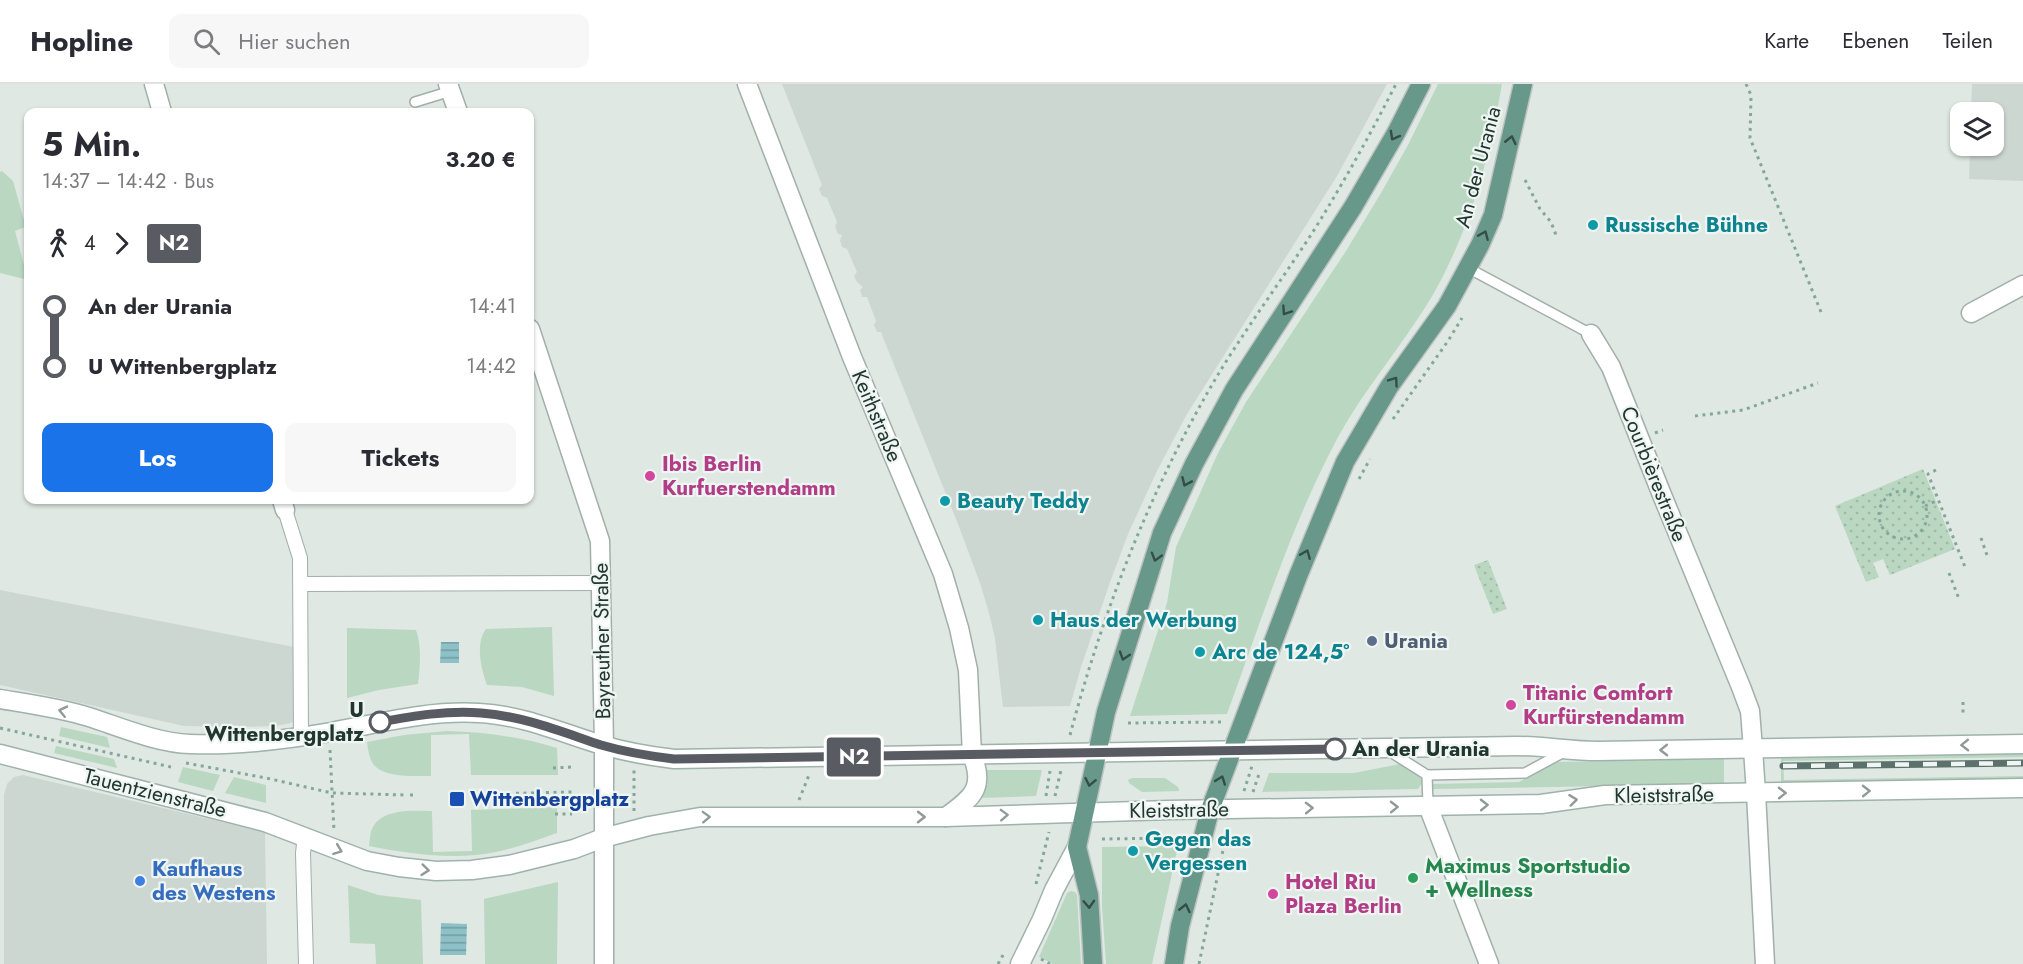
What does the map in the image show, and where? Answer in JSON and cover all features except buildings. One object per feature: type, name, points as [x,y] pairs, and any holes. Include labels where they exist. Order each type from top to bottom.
[{"type":"main road","points":[[154,84],[161,108]]},
{"type":"main road","name":"Keithstraße","points":[[747,84],[852,357],[943,574],[959,628],[968,670],[972,755],[978,774],[974,793],[970,799],[946,817]]},
{"type":"main road","points":[[1020,964],[1054,890],[1077,847],[1106,712],[1162,533],[1194,464],[1234,390],[1353,207],[1396,133],[1420,84]]},
{"type":"main road","name":"An der Urania","points":[[1174,964],[1180,926],[1210,810],[1298,576],[1345,462],[1389,387],[1447,306],[1493,215],[1523,84]]},
{"type":"main road","points":[[450,87],[457,108]]},
{"type":"main road","points":[[1971,313],[2023,285]]},
{"type":"main road","name":"Courbièrestraße","points":[[1591,334],[1611,367],[1747,703],[1753,749]]},
{"type":"main road","name":"Bayreuther Straße","points":[[534,340],[600,541],[604,745],[604,964]]},
{"type":"main road","points":[[0,699],[59,710],[119,728],[189,744],[239,744],[301,737],[406,718],[458,712],[482,713],[537,723],[643,755],[674,759],[1534,746],[1566,751],[2023,744]]},
{"type":"main road","points":[[1753,749],[1765,964]]},
{"type":"main road","name":"Tauentzienstraße","points":[[0,754],[253,819],[307,837]]},
{"type":"main road","name":"Kleiststraße","points":[[603,838],[657,824],[700,817],[946,817],[1083,812],[1541,804],[1605,795],[2023,788]]},
{"type":"main road","points":[[1428,806],[1489,964]]},
{"type":"main road","points":[[307,837],[367,861],[436,871],[472,870],[509,865],[574,849],[603,838]]},
{"type":"main road","points":[[1077,847],[1089,895],[1093,964]]},
{"type":"street","points":[[283,505],[300,558],[301,737]]},
{"type":"street","points":[[301,584],[602,584]]},
{"type":"street","points":[[306,964],[303,854],[307,837]]},
{"type":"lane","points":[[415,102],[450,87]]},
{"type":"lane","name":"Courbièrestraße","points":[[1468,268],[1591,334]]},
{"type":"lane","points":[[1385,748],[1427,775],[1526,772],[1566,751]]},
{"type":"lane","points":[[1427,775],[1428,806]]},
{"type":"path","points":[[1746,84],[1750,95],[1750,138],[1821,312]]},
{"type":"path","points":[[1526,180],[1540,209],[1551,222],[1556,235]]},
{"type":"path","points":[[1391,422],[1448,341],[1466,311]]},
{"type":"path","points":[[1695,416],[1743,410],[1818,383]]},
{"type":"path","points":[[1355,488],[1374,451]]},
{"type":"path","points":[[1936,470],[1928,474],[1965,567]]},
{"type":"path","points":[[1898,492],[1914,494],[1925,506],[1926,523],[1922,530],[1908,539],[1892,537],[1881,524],[1880,508],[1884,500],[1898,492]]},
{"type":"path","points":[[1925,506],[1938,500]]},
{"type":"path","points":[[1981,538],[1988,558]]},
{"type":"path","points":[[1949,573],[1959,599]]},
{"type":"path","points":[[1963,702],[1963,713]]},
{"type":"path","points":[[1128,723],[1223,722]]},
{"type":"path","points":[[0,728],[171,767]]},
{"type":"path","points":[[330,748],[334,833]]},
{"type":"path","points":[[183,762],[332,793],[416,795]]},
{"type":"path","points":[[553,768],[571,767]]},
{"type":"path","points":[[634,768],[634,811]]},
{"type":"path","points":[[1046,796],[1051,770]]},
{"type":"path","points":[[1055,796],[1061,770]]},
{"type":"path","points":[[799,801],[809,773]]},
{"type":"path","points":[[1244,793],[1250,774]]},
{"type":"path","points":[[1253,793],[1259,774]]},
{"type":"path","points":[[486,794],[572,792]]},
{"type":"path","points":[[555,814],[572,814]]},
{"type":"path","points":[[1102,839],[1179,838]]},
{"type":"path","points":[[1199,964],[1223,850]]},
{"type":"path","points":[[1038,958],[1050,964]]},
{"type":"shaded area","points":[[782,84],[1387,84],[1337,176],[1187,414],[1157,471],[1128,534],[1109,585],[1070,706],[1003,707],[995,639],[981,586],[881,332],[877,332],[874,325],[876,321],[867,297],[862,297],[860,290],[863,287],[854,276],[857,272],[847,249],[842,247],[840,240],[842,235],[838,234],[835,226],[837,222],[827,198],[822,196],[819,189],[822,185]]},
{"type":"shaded area","points":[[1972,84],[2023,84],[2023,181],[1969,179],[1970,156],[2004,156],[2004,102],[1971,102]]},
{"type":"shaded area","points":[[0,590],[294,647],[295,722],[276,726],[184,726],[0,685]]},
{"type":"shaded area","name":"Kaufhaus des Westens","points":[[23,775],[265,832],[267,964],[4,964],[4,795],[7,784],[14,777]]},
{"type":"green space","points":[[1438,84],[1502,84],[1491,140],[1476,194],[1445,273],[1420,316],[1349,419],[1321,470],[1291,539],[1227,714],[1130,716],[1167,603],[1176,547],[1218,453],[1246,402],[1346,251],[1381,193]]},
{"type":"green space","points":[[2,171],[13,181],[24,220],[24,228],[15,231],[24,265],[24,279],[0,273],[0,172]]},
{"type":"green space","points":[[1923,469],[1955,549],[1890,575],[1883,559],[1873,563],[1879,577],[1866,582],[1835,506]]},
{"type":"green space","points":[[1488,560],[1507,609],[1493,614],[1474,565]]},
{"type":"green space","points":[[552,627],[554,696],[522,687],[487,685],[481,664],[480,649],[486,629]]},
{"type":"green space","points":[[347,628],[416,630],[420,650],[418,684],[347,698]]},
{"type":"green space","points":[[61,727],[107,737],[110,748],[59,736]]},
{"type":"green space","points":[[447,731],[503,736],[557,748],[558,775],[471,775],[469,734],[431,735],[431,776],[385,772],[374,765],[370,757],[367,742],[404,735]]},
{"type":"green space","points":[[56,746],[114,759],[117,768],[54,753]]},
{"type":"green space","points":[[2023,753],[2023,757],[1783,761],[1784,780],[2023,776],[2023,780],[1781,783],[1781,757]]},
{"type":"green space","points":[[1724,759],[1724,784],[1433,789],[1433,784],[1519,782],[1554,762]]},
{"type":"green space","points":[[1400,764],[1420,776],[1422,783],[1418,789],[1262,792],[1269,773],[1354,773]]},
{"type":"green space","points":[[183,767],[220,775],[213,791],[178,782]]},
{"type":"green space","points":[[988,770],[1042,770],[1036,796],[981,798],[979,796]]},
{"type":"green space","points":[[234,777],[266,785],[266,803],[225,793]]},
{"type":"green space","points":[[1165,778],[1178,787],[1179,791],[1142,792],[1129,783],[1128,780]]},
{"type":"green space","points":[[557,807],[557,833],[496,852],[463,856],[436,855],[369,846],[372,829],[378,821],[384,816],[400,812],[432,811],[433,852],[472,851],[471,810]]},
{"type":"green space","points":[[1178,846],[1152,964],[1106,964],[1102,907],[1102,847]]},
{"type":"green space","points":[[558,882],[557,964],[485,964],[484,899]]},
{"type":"green space","points":[[348,885],[378,895],[421,900],[423,964],[376,964],[375,944],[350,943]]},
{"type":"green space","points":[[1071,891],[1077,895],[1081,964],[1053,964],[1039,957],[1067,893]]},
{"type":"water","points":[[441,642],[459,642],[459,663],[440,663]]},
{"type":"water","points":[[441,923],[467,924],[466,955],[440,955]]},
{"type":"railway","points":[[1783,766],[2023,763]]},
{"type":"bus line","name":"N2","points":[[380,722],[458,712],[482,713],[537,723],[643,755],[674,759],[1335,749]]},
{"type":"place","name":"Russische Bühne","points":[[1593,225]]},
{"type":"place","name":"Ibis Berlin Kurfuerstendamm","points":[[650,476]]},
{"type":"place","name":"Beauty Teddy","points":[[945,501]]},
{"type":"place","name":"Haus der Werbung","points":[[1038,620]]},
{"type":"place","name":"Urania","points":[[1372,641]]},
{"type":"place","name":"Arc de 124,5°","points":[[1200,652]]},
{"type":"place","name":"Titanic Comfort Kurfürstendamm","points":[[1511,705]]},
{"type":"place","name":"U Wittenbergplatz","points":[[380,722]]},
{"type":"place","name":"An der Urania","points":[[1335,749]]},
{"type":"place","name":"Wittenbergplatz","points":[[457,799]]},
{"type":"place","name":"Gegen das Vergessen","points":[[1133,851]]},
{"type":"place","name":"Maximus Sportstudio + Wellness","points":[[1413,878]]},
{"type":"place","name":"Kaufhaus des Westens","points":[[140,881]]},
{"type":"place","name":"Hotel Riu Plaza Berlin","points":[[1273,894]]}]
